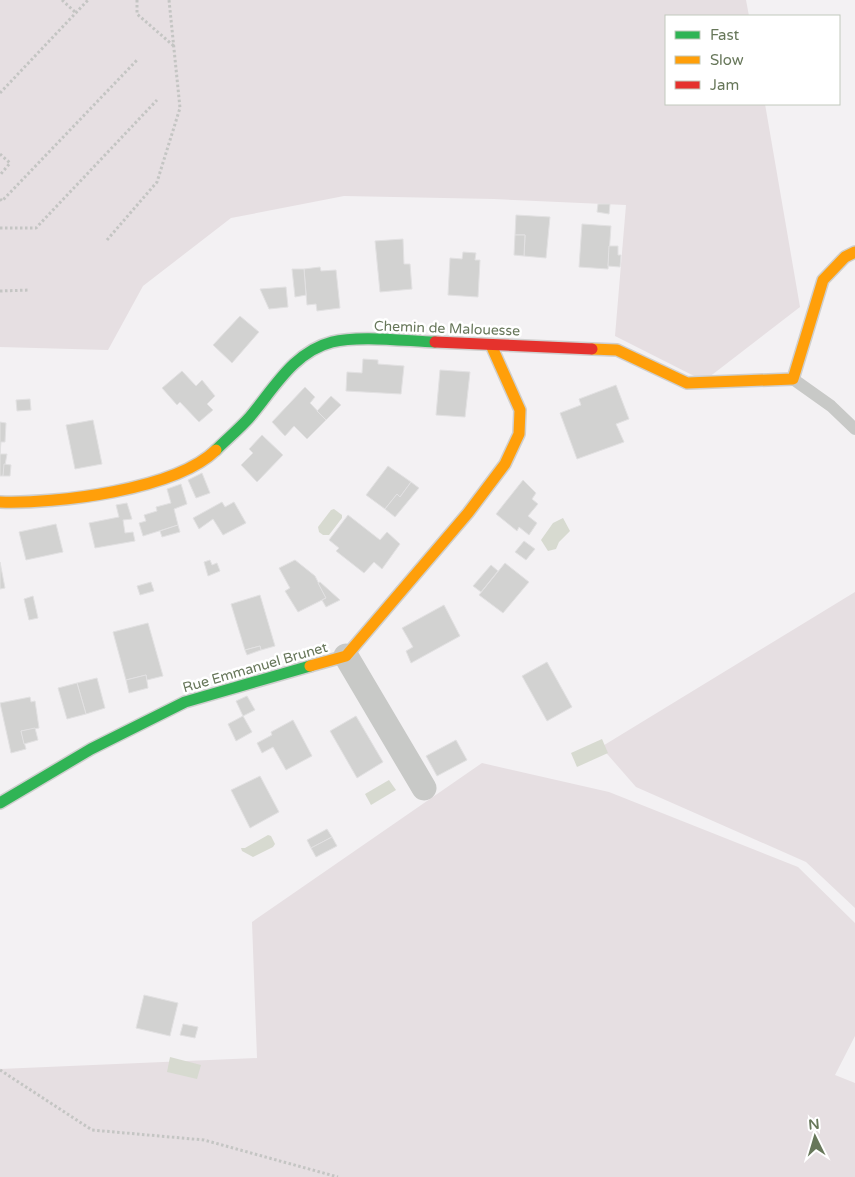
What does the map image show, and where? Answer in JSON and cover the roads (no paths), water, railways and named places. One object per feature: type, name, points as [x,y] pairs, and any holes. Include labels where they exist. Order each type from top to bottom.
[{"type":"street","points":[[793,379],[823,280],[845,257],[855,252]]},
{"type":"street","name":"Chemin de Malouesse","points":[[0,502],[24,503],[97,495],[166,478],[208,458],[248,420],[286,371],[305,354],[332,342],[367,340],[617,350],[687,383],[793,379]]},
{"type":"street","name":"Rue Emmanuel Brunet","points":[[0,803],[91,749],[184,702],[346,656],[468,512],[508,456],[519,434],[520,410],[491,345]]},
{"type":"street","points":[[346,656],[424,788]]},
{"type":"lane","points":[[793,379],[831,406],[855,429]]}]
